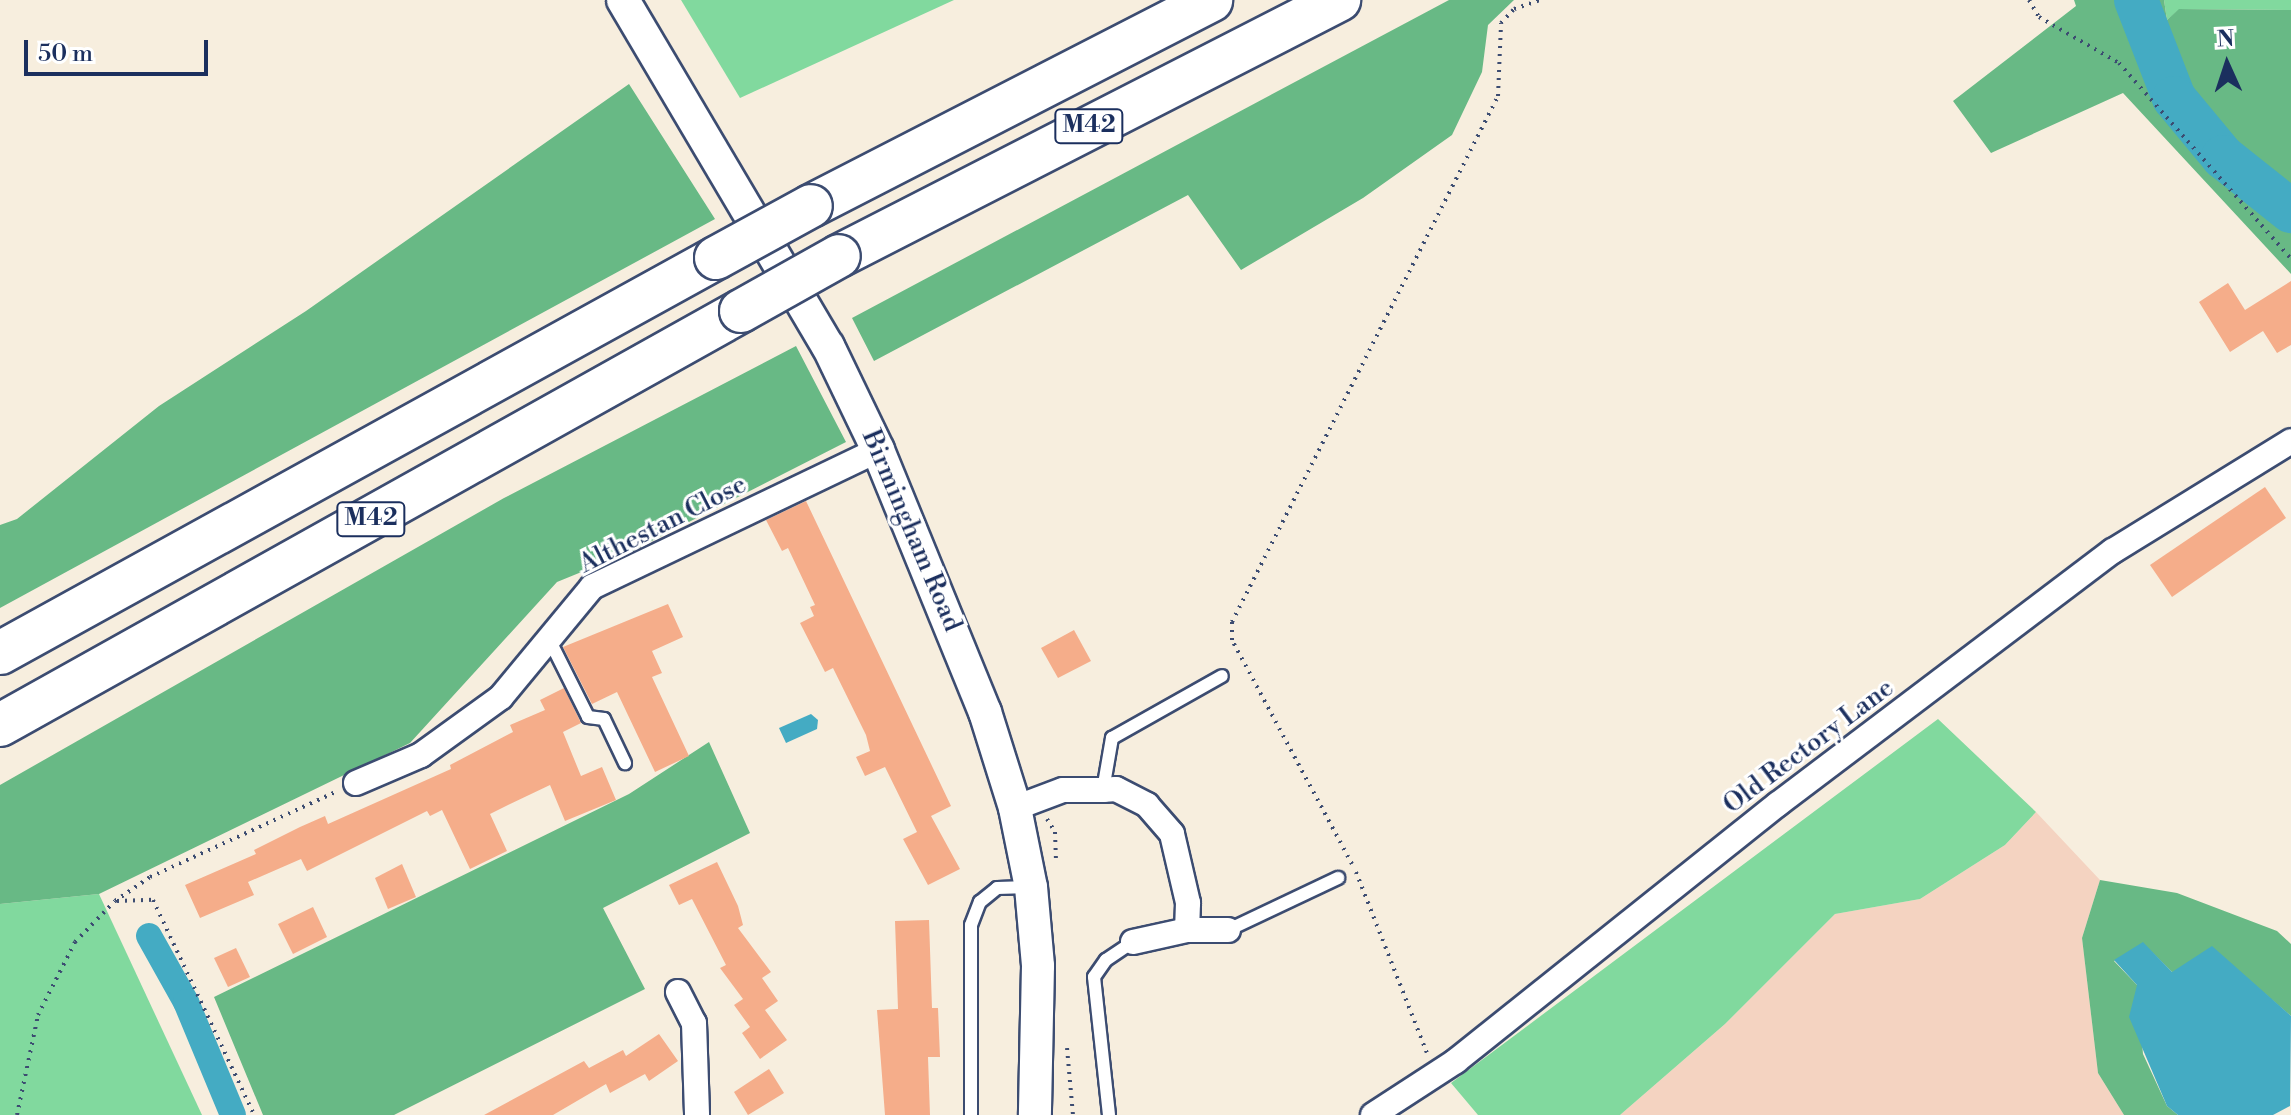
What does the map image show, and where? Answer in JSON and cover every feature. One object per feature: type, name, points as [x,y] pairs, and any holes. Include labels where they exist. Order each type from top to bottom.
[{"type":"highway","name":"M42","points":[[0,653],[811,206],[1211,0]]},
{"type":"highway","name":"M42","points":[[0,725],[839,256],[1339,0]]},
{"type":"main road","name":"Birmingham Road","points":[[623,0],[828,346],[878,450],[985,712],[1015,808],[1031,887],[1038,966],[1035,1115]]},
{"type":"street","name":"Old Rectory Lane","points":[[1373,1115],[1421,1084],[2101,560],[2291,441]]},
{"type":"street","name":"Althestan Close","points":[[356,783],[391,780],[501,697],[592,587],[878,450]]},
{"type":"street","points":[[1015,808],[1063,790],[1116,789],[1147,805],[1172,834],[1188,903],[1187,930]]},
{"type":"street","points":[[1133,942],[1187,930],[1228,930]]},
{"type":"street","points":[[678,992],[694,1023],[697,1115]]},
{"type":"lane","points":[[549,639],[588,717],[604,719],[625,763]]},
{"type":"lane","points":[[1103,790],[1112,738],[1222,676]]},
{"type":"lane","points":[[1228,930],[1338,878]]},
{"type":"lane","points":[[971,1115],[971,925],[980,902],[997,888],[1031,887]]},
{"type":"lane","points":[[1109,1115],[1094,977],[1106,960],[1133,942]]},
{"type":"path","points":[[1421,1084],[1427,1052],[1367,892],[1232,640],[1232,622],[1498,96],[1501,23],[1514,9],[1540,0]]},
{"type":"path","points":[[2029,0],[2039,17],[2119,63],[2291,259]]},
{"type":"path","points":[[17,1115],[38,1015],[75,942],[115,901],[150,877],[356,783]]},
{"type":"path","points":[[115,901],[153,900],[254,1115]]},
{"type":"shaded area","points":[[2036,812],[2100,880],[2082,938],[2098,1073],[2124,1115],[1620,1115],[1725,1024],[1835,914],[1920,899],[2005,845]]},
{"type":"green space","points":[[681,0],[954,0],[740,98]]},
{"type":"green space","points":[[1449,0],[1514,0],[1488,25],[1482,72],[1452,135],[1363,198],[1241,270],[1188,195],[874,361],[852,318]]},
{"type":"green space","points":[[2074,0],[2164,0],[2167,20],[2179,9],[2291,10],[2291,274],[2123,93],[1991,153],[1953,101],[2076,6]]},
{"type":"green space","points":[[2164,0],[2291,0],[2291,10],[2180,9],[2167,20]]},
{"type":"green space","points":[[629,84],[715,219],[0,608],[0,525],[17,519],[159,406],[306,311]]},
{"type":"green space","points":[[796,346],[846,442],[628,553],[557,582],[410,743],[99,894],[0,904],[0,785],[504,498]]},
{"type":"green space","points":[[1938,719],[2036,812],[2005,845],[1920,899],[1835,914],[1725,1024],[1620,1115],[1478,1115],[1451,1083]]},
{"type":"green space","points":[[709,742],[750,833],[603,908],[645,989],[394,1115],[263,1115],[214,997],[629,794]]},
{"type":"green space","points":[[2100,880],[2177,893],[2277,931],[2291,944],[2291,1016],[2233,966],[2172,972],[2143,943],[2114,961],[2137,985],[2143,1054],[2167,1106],[2178,1115],[2124,1115],[2098,1073],[2082,938]]},
{"type":"green space","points":[[99,894],[202,1115],[0,1115],[0,904]]},
{"type":"water","points":[[811,714],[818,720],[817,729],[786,743],[779,728]]},
{"type":"water","points":[[2143,942],[2172,972],[2212,946],[2291,1016],[2290,1106],[2273,1115],[2178,1115],[2167,1106],[2129,1017],[2137,985],[2114,960]]},
{"type":"building","points":[[2291,281],[2291,345],[2277,353],[2263,331],[2230,352],[2199,302],[2228,283],[2245,310]]},
{"type":"building","points":[[2265,487],[2286,518],[2172,597],[2150,565]]},
{"type":"building","points":[[806,501],[951,806],[931,816],[960,869],[928,885],[903,839],[917,832],[885,767],[865,776],[856,757],[870,751],[866,735],[833,668],[825,672],[800,623],[814,616],[810,607],[815,605],[788,548],[782,551],[766,520]]},
{"type":"building","points":[[668,604],[683,637],[652,651],[662,673],[652,677],[689,756],[655,772],[617,692],[592,704],[563,647]]},
{"type":"building","points":[[1074,630],[1091,661],[1058,678],[1041,648]]},
{"type":"building","points":[[564,688],[581,723],[563,732],[581,776],[602,767],[616,800],[565,821],[550,785],[490,814],[507,851],[470,869],[442,810],[430,816],[427,811],[307,871],[301,859],[248,882],[254,895],[200,918],[185,885],[256,854],[254,850],[325,816],[328,824],[451,769],[450,765],[513,732],[510,725],[545,710],[540,700]]},
{"type":"building","points":[[717,862],[738,906],[743,925],[738,928],[771,972],[762,978],[778,1001],[765,1010],[787,1040],[760,1059],[742,1033],[750,1027],[734,1005],[743,999],[720,968],[726,965],[692,899],[679,905],[669,885]]},
{"type":"building","points":[[402,864],[416,897],[388,909],[375,878]]},
{"type":"building","points":[[313,907],[327,937],[293,954],[278,924]]},
{"type":"building","points":[[929,920],[932,1008],[938,1008],[940,1057],[928,1057],[930,1115],[885,1115],[877,1010],[898,1009],[895,921]]},
{"type":"building","points":[[236,948],[250,977],[228,987],[214,958]]},
{"type":"building","points":[[659,1034],[678,1061],[649,1081],[645,1074],[610,1093],[606,1084],[553,1115],[484,1115],[584,1061],[589,1068],[623,1050],[626,1056]]},
{"type":"building","points":[[769,1069],[784,1093],[748,1115],[734,1092]]},
{"type":"waterway","points":[[2136,0],[2174,98],[2223,157],[2291,211]]},
{"type":"waterway","points":[[2285,204],[2291,199]]},
{"type":"waterway","points":[[149,936],[186,1002],[233,1115]]}]
